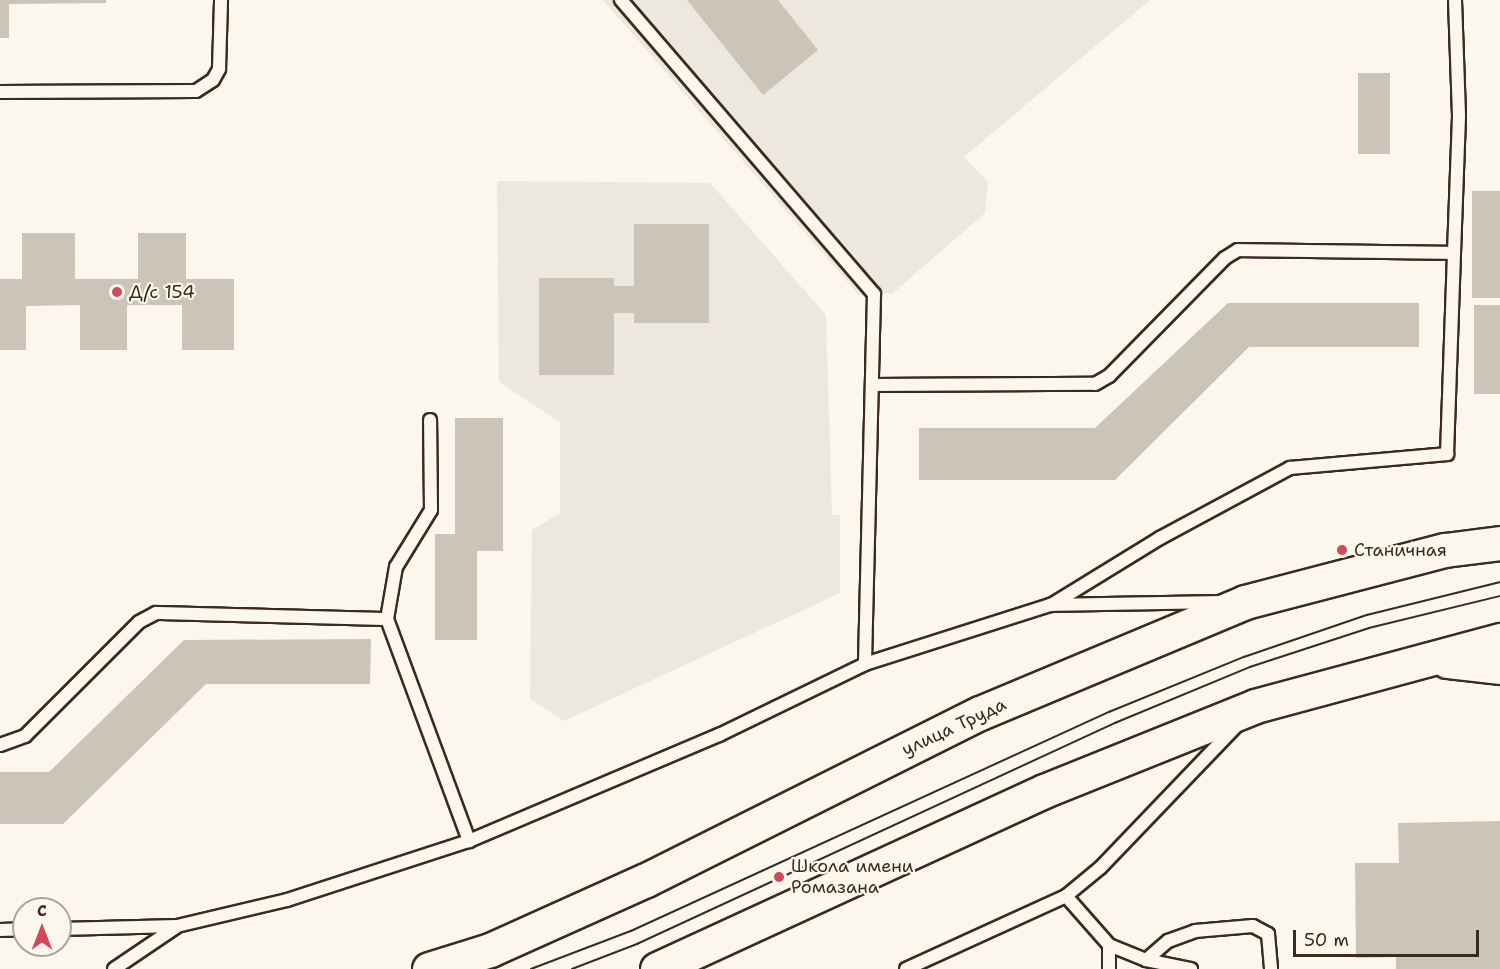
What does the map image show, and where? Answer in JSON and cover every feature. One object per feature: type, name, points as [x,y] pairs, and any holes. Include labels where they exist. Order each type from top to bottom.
[{"type":"main road","name":"улица Труда","points":[[429,969],[490,950],[646,880],[980,713],[1245,602],[1484,545],[1500,528]]},
{"type":"main road","points":[[657,969],[1044,791],[1255,706],[1500,640]]},
{"type":"main road","points":[[1427,659],[1500,667]]},
{"type":"lane","points":[[0,92],[196,91],[213,80],[219,69],[221,0]]},
{"type":"lane","points":[[621,0],[874,294],[865,664]]},
{"type":"lane","points":[[72,928],[177,926],[287,900],[468,841],[719,735],[865,664],[1050,605],[1160,538],[1290,468],[1447,454],[1459,115],[1455,0]]},
{"type":"lane","points":[[872,385],[1095,384],[1109,376],[1225,258],[1238,250],[1454,253]]},
{"type":"lane","points":[[430,420],[431,510],[396,567],[387,619],[468,841]]},
{"type":"lane","points":[[1050,605],[1245,602]]},
{"type":"lane","points":[[0,745],[25,736],[139,622],[156,613],[387,619]]},
{"type":"lane","points":[[906,969],[1066,896],[1101,867],[1255,706]]},
{"type":"lane","points":[[1066,896],[1109,945],[1146,960],[1191,969]]},
{"type":"lane","points":[[114,969],[177,926]]},
{"type":"lane","points":[[1146,960],[1168,941],[1196,931],[1259,927],[1268,934],[1271,969]]},
{"type":"lane","points":[[1109,945],[1109,969]]},
{"type":"shaded area","points":[[603,0],[1150,0],[964,157],[988,182],[985,213],[893,293],[859,295]]},
{"type":"shaded area","points":[[497,181],[710,183],[826,315],[832,515],[840,515],[840,593],[564,721],[530,699],[532,530],[560,513],[560,422],[499,382]]},
{"type":"building","points":[[0,0],[106,0],[106,3],[9,4],[9,38],[0,38]]},
{"type":"building","points":[[687,0],[778,0],[818,50],[763,95]]},
{"type":"building","points":[[1358,73],[1390,73],[1390,154],[1358,154]]},
{"type":"building","points":[[1472,191],[1500,191],[1500,298],[1472,298]]},
{"type":"building","points":[[634,224],[709,224],[709,323],[634,323],[634,313],[614,313],[614,375],[539,375],[539,278],[614,278],[614,286],[634,286]]},
{"type":"building","name":"Д/с 154","points":[[22,233],[75,233],[75,279],[138,279],[138,233],[186,233],[186,279],[234,279],[234,350],[182,350],[182,305],[127,305],[127,350],[80,350],[80,305],[26,306],[26,350],[0,350],[0,279],[22,279]]},
{"type":"building","points":[[1228,303],[1419,303],[1419,347],[1249,347],[1115,480],[919,480],[919,428],[1095,428]]},
{"type":"building","points":[[1474,305],[1500,305],[1500,394],[1474,394]]},
{"type":"building","points":[[455,418],[503,418],[503,551],[477,551],[477,640],[435,640],[435,534],[455,534]]},
{"type":"building","points":[[371,639],[370,684],[206,684],[63,824],[0,824],[0,772],[49,772],[184,640]]},
{"type":"building","points":[[1500,821],[1500,969],[1396,969],[1396,957],[1356,958],[1355,863],[1399,863],[1398,823]]},
{"type":"tram line","points":[[531,969],[631,931],[1109,712],[1244,657],[1367,615],[1500,582]]},
{"type":"tram line","points":[[572,969],[637,944],[1115,723],[1250,667],[1369,628],[1500,596]]},
{"type":"place","name":"Д/с 154","points":[[117,292]]},
{"type":"place","name":"Станичная","points":[[1342,550]]},
{"type":"place","name":"Школа имени Ромазана","points":[[779,877]]}]
